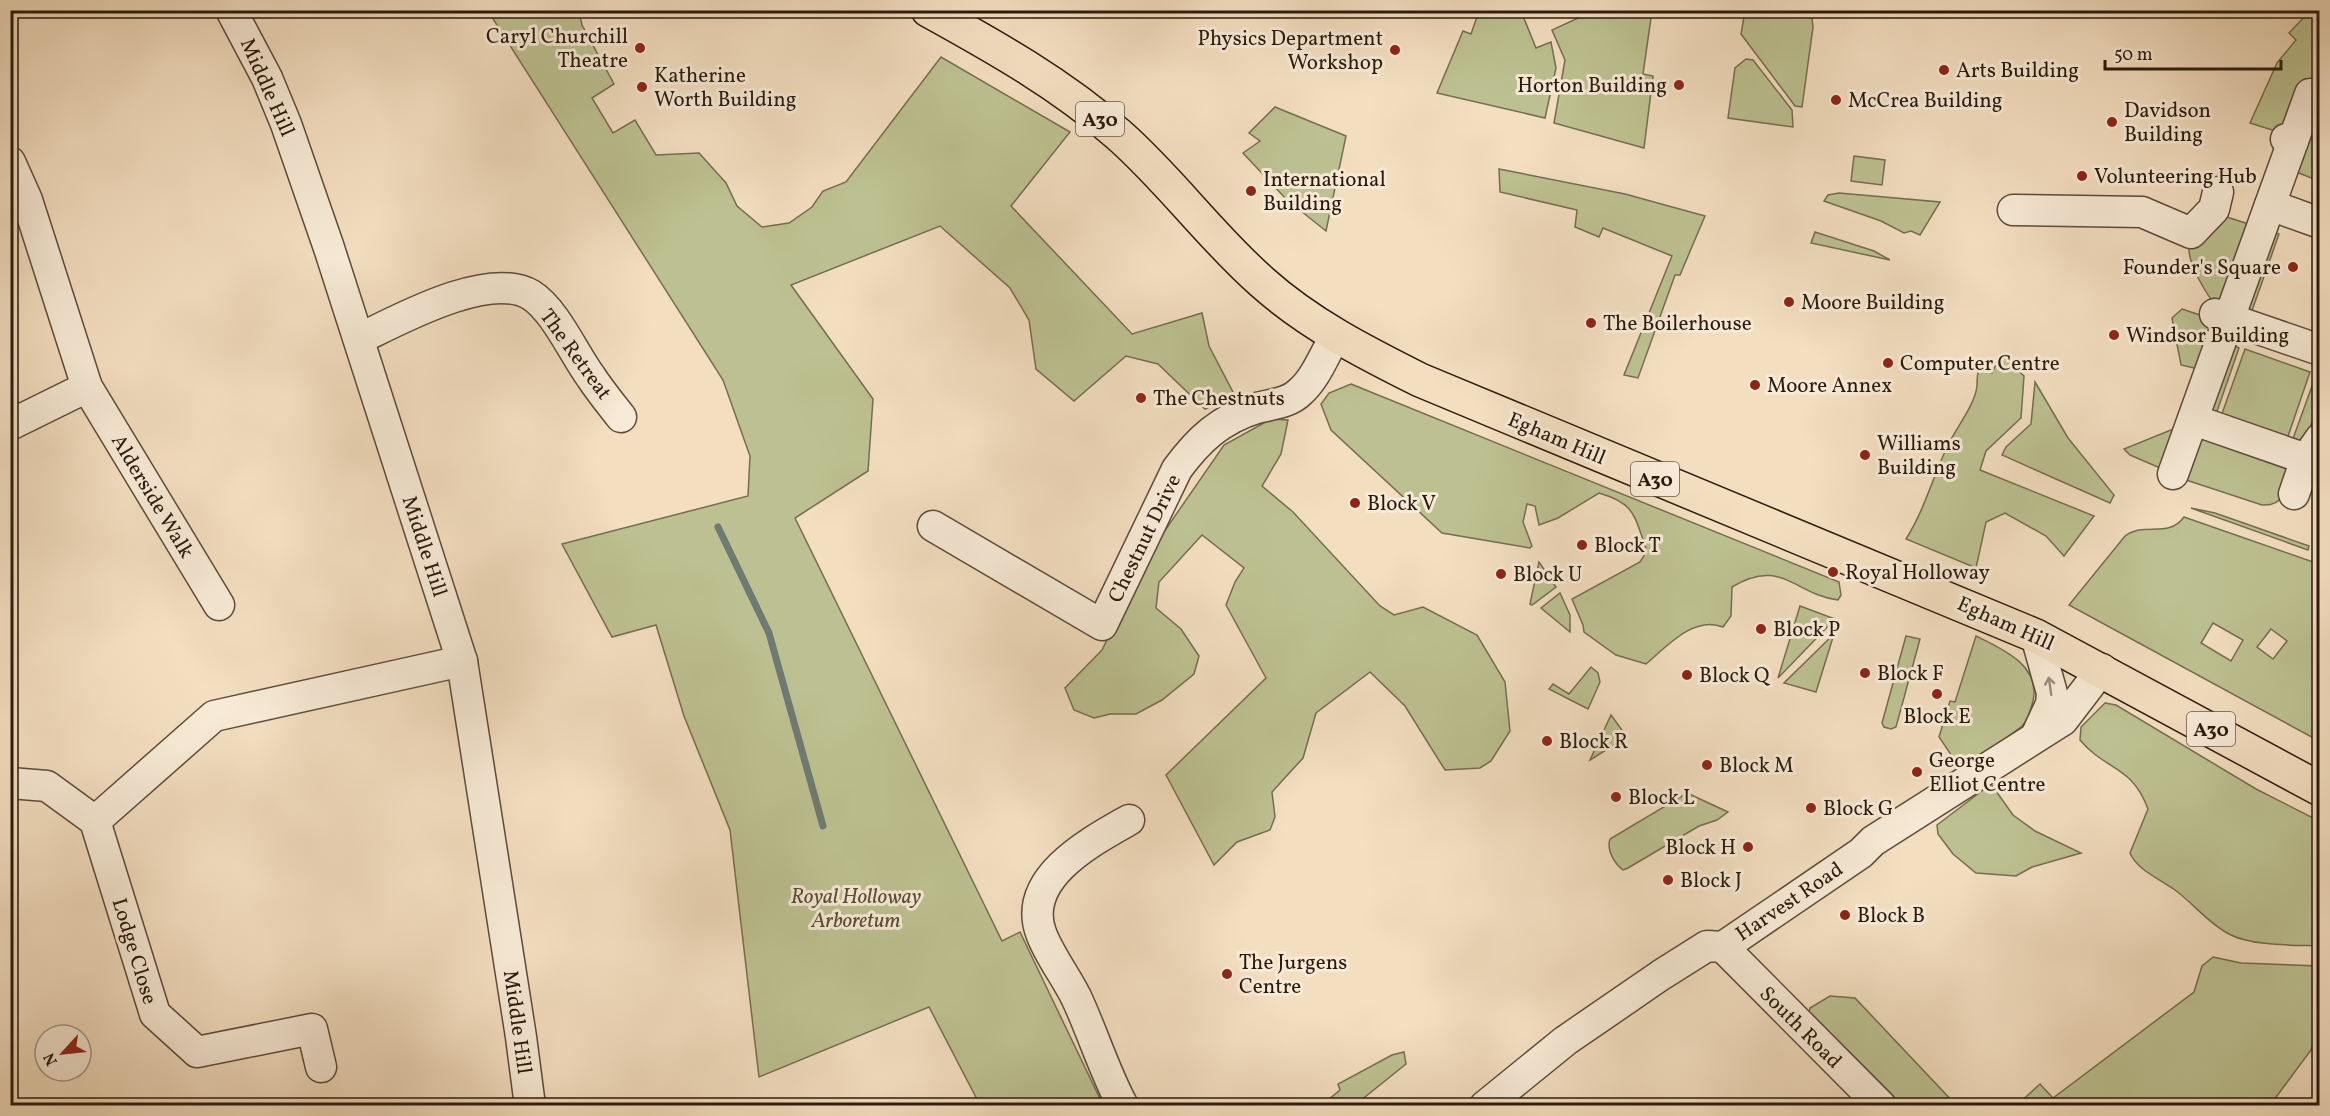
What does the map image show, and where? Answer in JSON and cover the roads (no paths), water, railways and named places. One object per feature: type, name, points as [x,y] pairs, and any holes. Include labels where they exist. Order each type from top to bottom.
[{"type":"main road","name":"Egham Hill","points":[[928,10],[1013,57],[1079,101],[1126,142],[1264,284],[1335,337],[1420,380],[2036,636],[2102,669],[2319,789]]},
{"type":"street","name":"Middle Hill","points":[[231,10],[267,78],[286,124],[359,339],[462,661],[530,1106]]},
{"type":"street","points":[[2173,474],[2194,420],[2222,316],[2270,205],[2289,140],[2310,94],[2319,97]]},
{"type":"street","name":"Alderside Walk","points":[[10,162],[27,200],[87,387],[219,605]]},
{"type":"street","points":[[2013,210],[2095,221],[2142,212],[2176,232],[2214,209],[2218,192]]},
{"type":"street","points":[[2270,205],[2319,223]]},
{"type":"street","name":"The Retreat","points":[[359,339],[453,298],[487,288],[513,287],[533,296],[554,320],[591,377],[621,417]]},
{"type":"street","points":[[2222,316],[2319,350]]},
{"type":"street","name":"Chestnut Drive","points":[[933,526],[1102,625],[1177,469],[1193,447],[1211,429],[1238,415],[1278,404],[1300,393],[1308,384],[1335,337]]},
{"type":"street","points":[[10,425],[87,387]]},
{"type":"street","points":[[2194,420],[2313,449],[2294,494]]},
{"type":"street","points":[[2036,636],[2052,693],[2051,704],[2036,736]]},
{"type":"street","points":[[10,783],[47,786],[96,821],[214,716],[462,661]]},
{"type":"street","name":"Harvest Road","points":[[1485,1106],[1565,1041],[1661,975],[1707,946],[1722,947],[1737,934],[1861,853],[1873,841],[2063,720],[2072,712],[2102,669]]},
{"type":"street","points":[[1124,1106],[1092,1039],[1076,998],[1040,931],[1039,918],[1043,895],[1061,867],[1079,850],[1129,820]]},
{"type":"street","name":"Lodge Close","points":[[96,821],[155,1014],[197,1052],[312,1029],[321,1067]]},
{"type":"street","name":"South Road","points":[[1722,947],[1881,1106]]},
{"type":"waterway","points":[[718,527],[769,633],[823,826]]},
{"type":"place","name":"Caryl Churchill Theatre","points":[[640,48]]},
{"type":"place","name":"Physics Department Workshop","points":[[1395,50]]},
{"type":"place","name":"Arts Building","points":[[1944,70]]},
{"type":"place","name":"Horton Building","points":[[1679,85]]},
{"type":"place","name":"Katherine Worth Building","points":[[642,87]]},
{"type":"place","name":"McCrea Building","points":[[1836,100]]},
{"type":"place","name":"Davidson Building","points":[[2112,122]]},
{"type":"place","name":"Volunteering Hub","points":[[2082,176]]},
{"type":"place","name":"International Building","points":[[1251,191]]},
{"type":"place","name":"Founder's Square","points":[[2293,267]]},
{"type":"place","name":"Moore Building","points":[[1789,302]]},
{"type":"place","name":"The Boilerhouse","points":[[1591,323]]},
{"type":"place","name":"Windsor Building","points":[[2114,335]]},
{"type":"place","name":"Computer Centre","points":[[1888,363]]},
{"type":"place","name":"Moore Annex","points":[[1755,385]]},
{"type":"place","name":"The Chestnuts","points":[[1141,398]]},
{"type":"place","name":"Williams Building","points":[[1865,455]]},
{"type":"place","name":"Block V","points":[[1355,503]]},
{"type":"place","name":"Block T","points":[[1582,545]]},
{"type":"place","name":"Royal Holloway","points":[[1833,572]]},
{"type":"place","name":"Block U","points":[[1501,574]]},
{"type":"place","name":"Block P","points":[[1761,629]]},
{"type":"place","name":"Block F","points":[[1865,673]]},
{"type":"place","name":"Block Q","points":[[1687,675]]},
{"type":"place","name":"Block E","points":[[1937,694]]},
{"type":"place","name":"Block R","points":[[1547,741]]},
{"type":"place","name":"Block M","points":[[1707,765]]},
{"type":"place","name":"George Elliot Centre","points":[[1917,772]]},
{"type":"place","name":"Block L","points":[[1616,797]]},
{"type":"place","name":"Block G","points":[[1811,808]]},
{"type":"place","name":"Block H","points":[[1748,847]]},
{"type":"place","name":"Block J","points":[[1668,880]]},
{"type":"place","name":"Block B","points":[[1845,915]]},
{"type":"place","name":"The Jurgens Centre","points":[[1227,974]]},
{"type":"park label","name":"Royal Holloway Arboretum","points":[[856,908]]}]
